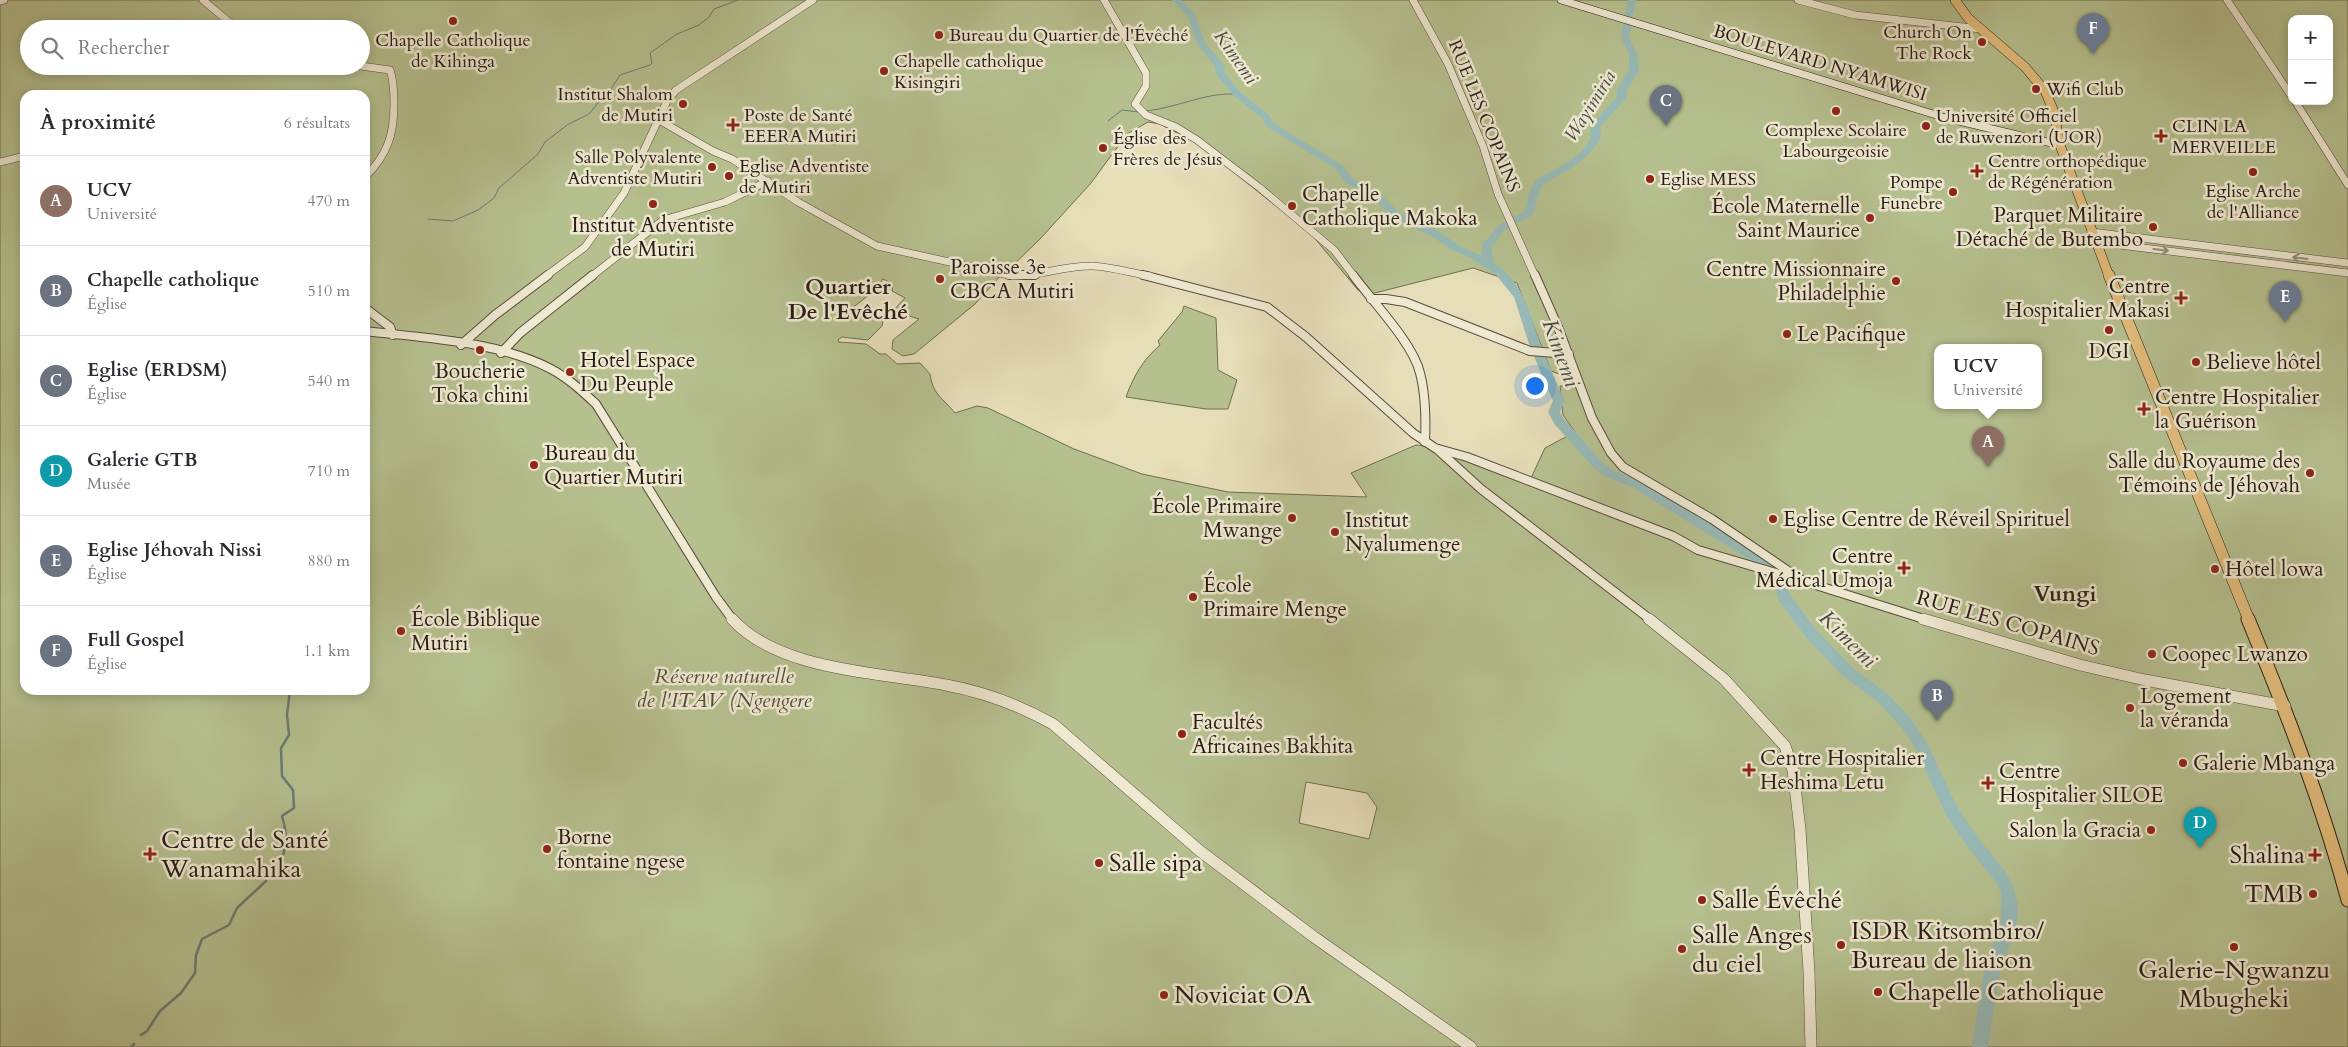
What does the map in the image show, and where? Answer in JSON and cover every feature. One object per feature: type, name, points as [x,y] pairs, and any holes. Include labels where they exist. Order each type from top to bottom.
[{"type":"highway","points":[[1955,0],[1968,18],[2025,67],[2043,88],[2054,112],[2060,145],[2093,237],[2285,706],[2325,818],[2348,900]]},
{"type":"street","points":[[203,0],[228,20]]},
{"type":"street","points":[[461,345],[495,315],[585,247],[624,193],[667,101],[680,86],[744,47],[813,0]]},
{"type":"street","points":[[1104,0],[1146,74],[1145,92],[1135,104],[1139,109],[1146,115],[1176,127],[1197,140],[1307,226],[1334,250],[1402,338],[1420,372],[1427,418],[1425,442]]},
{"type":"street","name":"RUE LES COPAINS","points":[[1413,0],[1448,64],[1483,146],[1490,173],[1510,222],[1569,354],[1592,418],[1611,454],[1623,467],[1712,519],[1802,581],[2006,645],[2145,680],[2285,706]]},
{"type":"street","name":"BOULEVARD NYAMWISI","points":[[1562,0],[1629,19],[1938,116],[2060,145]]},
{"type":"street","points":[[1798,0],[1855,15],[1981,29]]},
{"type":"street","points":[[2227,0],[2288,91]]},
{"type":"street","points":[[370,67],[390,70],[394,89],[393,140],[380,161],[370,172]]},
{"type":"street","points":[[2298,105],[2348,185]]},
{"type":"street","points":[[658,120],[684,131],[768,181],[798,202],[877,246],[915,256],[1013,276],[1032,276],[1061,269],[1093,266],[1153,277],[1267,307],[1306,337],[1481,489],[1610,587],[1724,679],[1769,726],[1789,753],[1796,788],[1809,972],[1811,1047]]},
{"type":"street","points":[[0,162],[20,157]]},
{"type":"street","points":[[501,353],[520,333],[663,220],[725,202],[768,181]]},
{"type":"street","points":[[2093,237],[2348,263]]},
{"type":"street","points":[[2093,237],[2348,273]]},
{"type":"street","points":[[1371,299],[1385,298],[1413,306],[1530,351],[1569,354]]},
{"type":"street","points":[[370,312],[390,327],[393,335]]},
{"type":"street","points":[[370,332],[501,353],[544,366],[575,384],[596,404],[704,574],[725,611],[753,639],[776,651],[820,663],[868,673],[963,687],[1030,710],[1053,724],[1200,851],[1314,937],[1470,1047]]},
{"type":"street","points":[[1435,448],[1467,457],[1673,536],[1698,550],[1802,581]]},
{"type":"green space","name":"Réserve naturelle de l'ITAV (Ngengere","points":[[0,0],[2348,0],[2348,1047],[0,1047]],"holes":[[[1148,122],[1160,124],[1200,145],[1312,235],[1358,290],[1371,294],[1473,268],[1517,283],[1551,371],[1582,383],[1583,386],[1560,386],[1563,415],[1575,432],[1545,448],[1530,480],[1426,446],[1416,445],[1351,473],[1367,497],[1228,492],[1142,474],[1074,449],[988,408],[977,406],[955,413],[933,387],[930,374],[920,363],[897,364],[886,354],[880,354],[866,344],[839,342],[838,340],[842,337],[868,340],[882,326],[884,317],[865,315],[861,310],[851,311],[851,309],[874,291],[883,279],[893,284],[892,291],[905,298],[893,311],[919,319],[893,340],[892,349],[903,356],[914,354],[975,304],[1002,274],[1040,239],[1091,183],[1127,134]],[[1306,782],[1367,793],[1377,807],[1369,839],[1299,823]]]},
{"type":"green space","points":[[1184,306],[1216,318],[1218,370],[1237,380],[1228,409],[1206,409],[1126,397],[1140,368],[1160,345],[1158,341],[1182,312]]},
{"type":"waterway","points":[[428,219],[453,221],[478,210],[494,198],[499,188],[538,154],[545,142],[567,125],[589,114],[597,104],[613,92],[611,89],[620,75],[650,65],[652,63],[650,53],[677,34],[699,25],[709,17],[714,9],[738,0]]},
{"type":"waterway","name":"Kimemi","points":[[1176,0],[1191,14],[1201,44],[1220,66],[1219,72],[1237,94],[1267,118],[1269,124],[1339,167],[1349,181],[1372,192],[1397,216],[1434,233],[1456,248],[1475,256],[1489,265]]},
{"type":"waterway","name":"Wayimiria","points":[[1489,265],[1486,244],[1492,241],[1494,235],[1502,227],[1529,213],[1535,189],[1541,181],[1572,164],[1585,153],[1595,140],[1596,125],[1621,99],[1622,90],[1634,70],[1633,54],[1625,37],[1632,0]]},
{"type":"waterway","points":[[1146,111],[1214,95],[1237,94]]},
{"type":"waterway","points":[[1108,121],[1122,110],[1139,112]]},
{"type":"waterway","name":"Kimemi","points":[[1489,265],[1500,272],[1519,296],[1536,347],[1559,401],[1554,412],[1559,422],[1598,465],[1610,474],[1636,484],[1766,563],[1780,583],[1784,597],[1813,636],[1849,673],[1883,698],[1906,723],[1921,745],[1952,812],[1974,844],[2000,876],[2008,891],[2010,905],[2009,923],[1992,971],[1980,1047]]},
{"type":"waterway","points":[[273,873],[284,853],[286,832],[282,816],[294,808],[293,790],[282,776],[281,748],[289,735],[287,715],[289,695]]},
{"type":"waterway","points":[[141,1035],[147,1031],[160,1011],[181,993],[195,973],[196,955],[202,939],[229,925],[237,908],[266,881]]},
{"type":"waterway","points":[[131,1047],[134,1044]]},
{"type":"place","name":"Chapelle Catholique de Kihinga","points":[[453,21]]},
{"type":"place","name":"Bureau du Quartier de l'Évêché","points":[[939,35]]},
{"type":"place","name":"Church On The Rock","points":[[1982,42]]},
{"type":"place","name":"Full Gospel","points":[[2093,54]]},
{"type":"place","name":"Chapelle catholique Kisingiri","points":[[884,71]]},
{"type":"place","name":"Wifi Club","points":[[2036,89]]},
{"type":"place","name":"Institut Shalom de Mutiri","points":[[683,104]]},
{"type":"place","name":"Complexe Scolaire Labourgeoisie","points":[[1836,111]]},
{"type":"place","name":"Poste de Santé EEERA Mutiri","points":[[733,125]]},
{"type":"place","name":"Eglise (ERDSM)","points":[[1666,126]]},
{"type":"place","name":"Université Officiel de Ruwenzori (UOR)","points":[[1926,126]]},
{"type":"place","name":"CLIN LA MERVEILLE","points":[[2161,136]]},
{"type":"place","name":"Église des Frères de Jésus","points":[[1103,148]]},
{"type":"place","name":"Salle Polyvalente Adventiste Mutiri","points":[[712,167]]},
{"type":"place","name":"Centre orthopédique de Régénération","points":[[1977,171]]},
{"type":"place","name":"Eglise Arche de l'Alliance","points":[[2253,172]]},
{"type":"place","name":"Eglise Adventiste de Mutiri","points":[[729,176]]},
{"type":"place","name":"Eglise MESS","points":[[1650,179]]},
{"type":"place","name":"Pompe Funebre","points":[[1953,192]]},
{"type":"place","name":"Institut Adventiste de Mutiri","points":[[653,204]]},
{"type":"place","name":"Chapelle Catholique Makoka","points":[[1292,206]]},
{"type":"place","name":"École Maternelle Saint Maurice","points":[[1870,218]]},
{"type":"place","name":"Parquet Militaire Détaché de Butembo","points":[[2153,227]]},
{"type":"place","name":"Paroisse 3e CBCA Mutiri","points":[[940,279]]},
{"type":"place","name":"Centre Missionnaire Philadelphie","points":[[1896,281]]},
{"type":"place","name":"Centre Hospitalier Makasi","points":[[2181,298]]},
{"type":"place","name":"Eglise Jéhovah Nissi","points":[[2285,322]]},
{"type":"place","name":"DGI","points":[[2109,330]]},
{"type":"place","name":"Le Pacifique","points":[[1787,334]]},
{"type":"place","name":"Boucherie Toka chini","points":[[480,350]]},
{"type":"place","name":"Believe hôtel","points":[[2196,362]]},
{"type":"place","name":"Hotel Espace Du Peuple","points":[[570,372]]},
{"type":"place","name":"Centre Hospitalier la Guérison","points":[[2144,409]]},
{"type":"place","name":"Bureau du Quartier Mutiri","points":[[534,465]]},
{"type":"place","name":"UCV","points":[[1988,467]]},
{"type":"place","name":"Salle du Royaume des Témoins de Jéhovah","points":[[2310,473]]},
{"type":"place","name":"École Primaire Mwange","points":[[1292,518]]},
{"type":"place","name":"Eglise Centre de Réveil Spirituel","points":[[1773,519]]},
{"type":"place","name":"Institut Nyalumenge","points":[[1335,532]]},
{"type":"place","name":"Centre Médical Umoja","points":[[1904,568]]},
{"type":"place","name":"Hôtel lowa","points":[[2215,569]]},
{"type":"place","name":"École Primaire Menge","points":[[1193,597]]},
{"type":"place","name":"École Biblique Mutiri","points":[[401,631]]},
{"type":"place","name":"Coopec Lwanzo","points":[[2152,654]]},
{"type":"place","name":"Logement la véranda","points":[[2130,708]]},
{"type":"place","name":"Chapelle catholique","points":[[1937,721]]},
{"type":"place","name":"Facultés Africaines Bakhita","points":[[1182,734]]},
{"type":"place","name":"Galerie Mbanga","points":[[2183,763]]},
{"type":"place","name":"Centre Hospitalier Heshima Letu","points":[[1749,770]]},
{"type":"place","name":"Centre Hospitalier SILOE","points":[[1988,783]]},
{"type":"place","name":"Salon la Gracia","points":[[2151,830]]},
{"type":"place","name":"Galerie GTB","points":[[2200,848]]},
{"type":"place","name":"Borne fontaine ngese","points":[[547,849]]},
{"type":"place","name":"Centre de Santé Wanamahika","points":[[150,854]]},
{"type":"place","name":"Shalina","points":[[2315,855]]},
{"type":"place","name":"Salle sipa","points":[[1099,863]]},
{"type":"place","name":"TMB","points":[[2313,894]]},
{"type":"place","name":"Salle Évêché","points":[[1702,900]]},
{"type":"place","name":"ISDR Kitsombiro/ Bureau de liaison","points":[[1841,945]]},
{"type":"place","name":"Galerie-Ngwanzu Mbugheki","points":[[2234,947]]},
{"type":"place","name":"Salle Anges du ciel","points":[[1682,949]]},
{"type":"place","name":"Chapelle Catholique","points":[[1878,992]]},
{"type":"place","name":"Noviciat OA","points":[[1164,995]]},
{"type":"district","name":"Quartier De l'Evêché","points":[[848,300]]},
{"type":"district","name":"Vungi","points":[[2065,594]]}]
